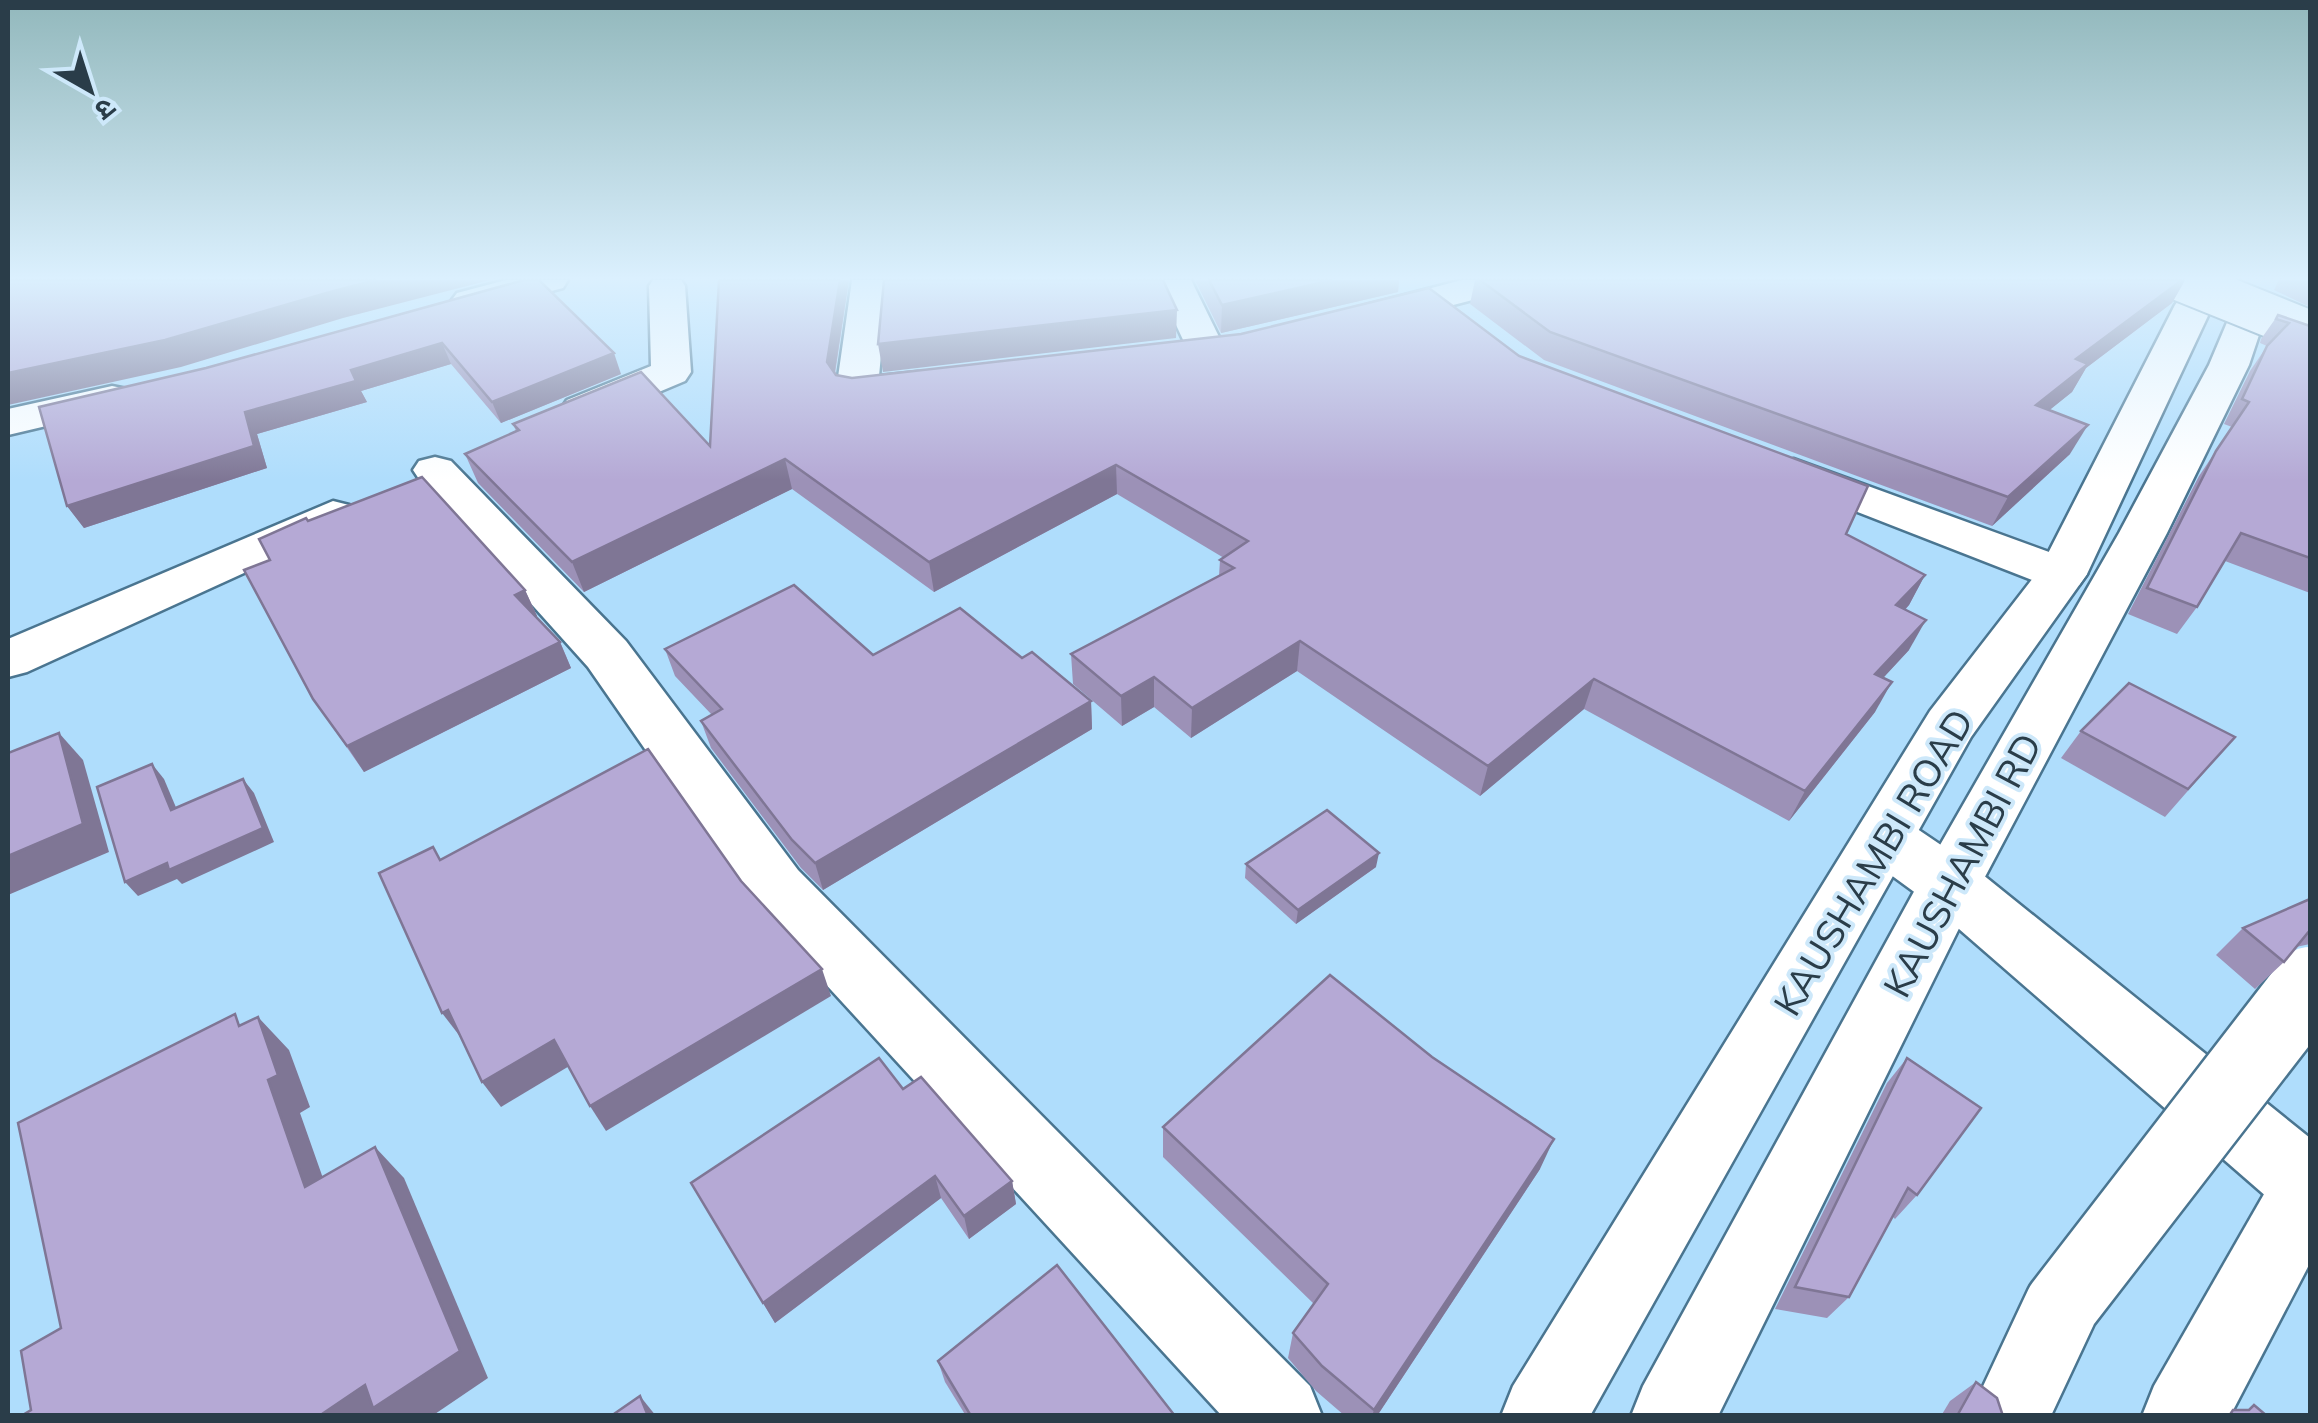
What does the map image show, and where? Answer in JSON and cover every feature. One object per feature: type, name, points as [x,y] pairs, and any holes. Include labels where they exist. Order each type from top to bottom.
[{"type":"main road","points":[[544,424],[671,372],[670,346]]},
{"type":"main road","points":[[863,346],[858,391],[954,380]]},
{"type":"main road","points":[[1202,346],[1204,351]]},
{"type":"main road","name":"KAUSHAMBI ROAD","points":[[1543,1416],[1950,725],[2062,574],[2181,346]]},
{"type":"main road","name":"KAUSHAMBI RD","points":[[1673,1416],[1950,884],[2152,516],[2229,366],[2224,346]]},
{"type":"main road","points":[[8,422],[155,389]]},
{"type":"main road","points":[[1749,456],[2062,574]]},
{"type":"main road","points":[[8,660],[417,478],[608,654],[776,888],[1280,1416]]},
{"type":"main road","points":[[1886,839],[1950,884],[2310,1186],[2184,1416]]},
{"type":"main road","points":[[2010,1416],[2062,1304],[2310,984]]},
{"type":"building","points":[[8,346],[135,346],[8,373]]},
{"type":"building","points":[[284,346],[431,346],[351,370],[356,381],[245,412],[254,446],[67,506],[39,407]]},
{"type":"building","points":[[445,346],[607,346],[614,353],[492,402]]},
{"type":"building","points":[[715,346],[829,346],[827,362],[836,375],[852,378],[1131,346],[1506,346],[1519,356],[1868,486],[1846,534],[1925,575],[1896,605],[1926,620],[1875,674],[1892,682],[1805,791],[1594,679],[1488,766],[1300,641],[1192,708],[1154,677],[1121,696],[1071,654],[1234,568],[1220,560],[1248,541],[1116,465],[929,562],[785,459],[572,562],[465,454],[519,430],[513,424],[641,372],[710,446]]},
{"type":"building","points":[[1590,346],[2093,346],[2076,359],[2088,364],[2036,405],[2088,425],[2008,497]]},
{"type":"building","points":[[2267,346],[2310,346],[2310,558],[2241,533],[2197,607],[2147,588],[2216,451],[2249,402],[2242,399]]},
{"type":"building","points":[[422,477],[525,590],[515,595],[560,642],[347,746],[313,699],[244,570],[270,560],[259,539]]},
{"type":"building","points":[[794,585],[873,655],[960,608],[1022,658],[1032,652],[1091,701],[815,863],[792,840],[701,721],[722,709],[665,649]]},
{"type":"building","points":[[2129,683],[2235,737],[2188,789],[2081,731]]},
{"type":"building","points":[[59,733],[83,824],[8,856],[8,753]]},
{"type":"building","points":[[648,749],[741,881],[822,969],[590,1106],[554,1040],[482,1082],[448,1010],[442,1013],[379,873],[433,847],[440,860]]},
{"type":"building","points":[[152,764],[171,810],[243,779],[263,828],[169,870],[167,863],[125,882],[97,787]]},
{"type":"building","points":[[1327,810],[1379,853],[1298,910],[1246,864]]},
{"type":"building","points":[[2310,899],[2310,930],[2284,962],[2243,928]]},
{"type":"building","points":[[1330,975],[1432,1057],[1554,1139],[1374,1410],[1322,1366],[1293,1333],[1328,1284],[1163,1127]]},
{"type":"building","points":[[235,1014],[239,1026],[258,1017],[278,1075],[268,1080],[305,1187],[375,1147],[460,1351],[373,1408],[365,1385],[319,1416],[21,1416],[31,1410],[21,1351],[61,1328],[18,1123]]},
{"type":"building","points":[[879,1058],[903,1089],[921,1077],[1012,1181],[964,1216],[935,1176],[763,1303],[691,1183]]},
{"type":"building","points":[[1907,1058],[1981,1108],[1917,1195],[1908,1188],[1849,1297],[1795,1287]]},
{"type":"building","points":[[1057,1265],[1175,1416],[971,1416],[938,1361]]},
{"type":"building","points":[[1976,1382],[1997,1398],[2003,1416],[1957,1416]]},
{"type":"building","points":[[640,1396],[648,1416],[611,1416]]},
{"type":"building","points":[[2254,1405],[2267,1416],[2229,1416],[2233,1410],[2249,1410]]}]
